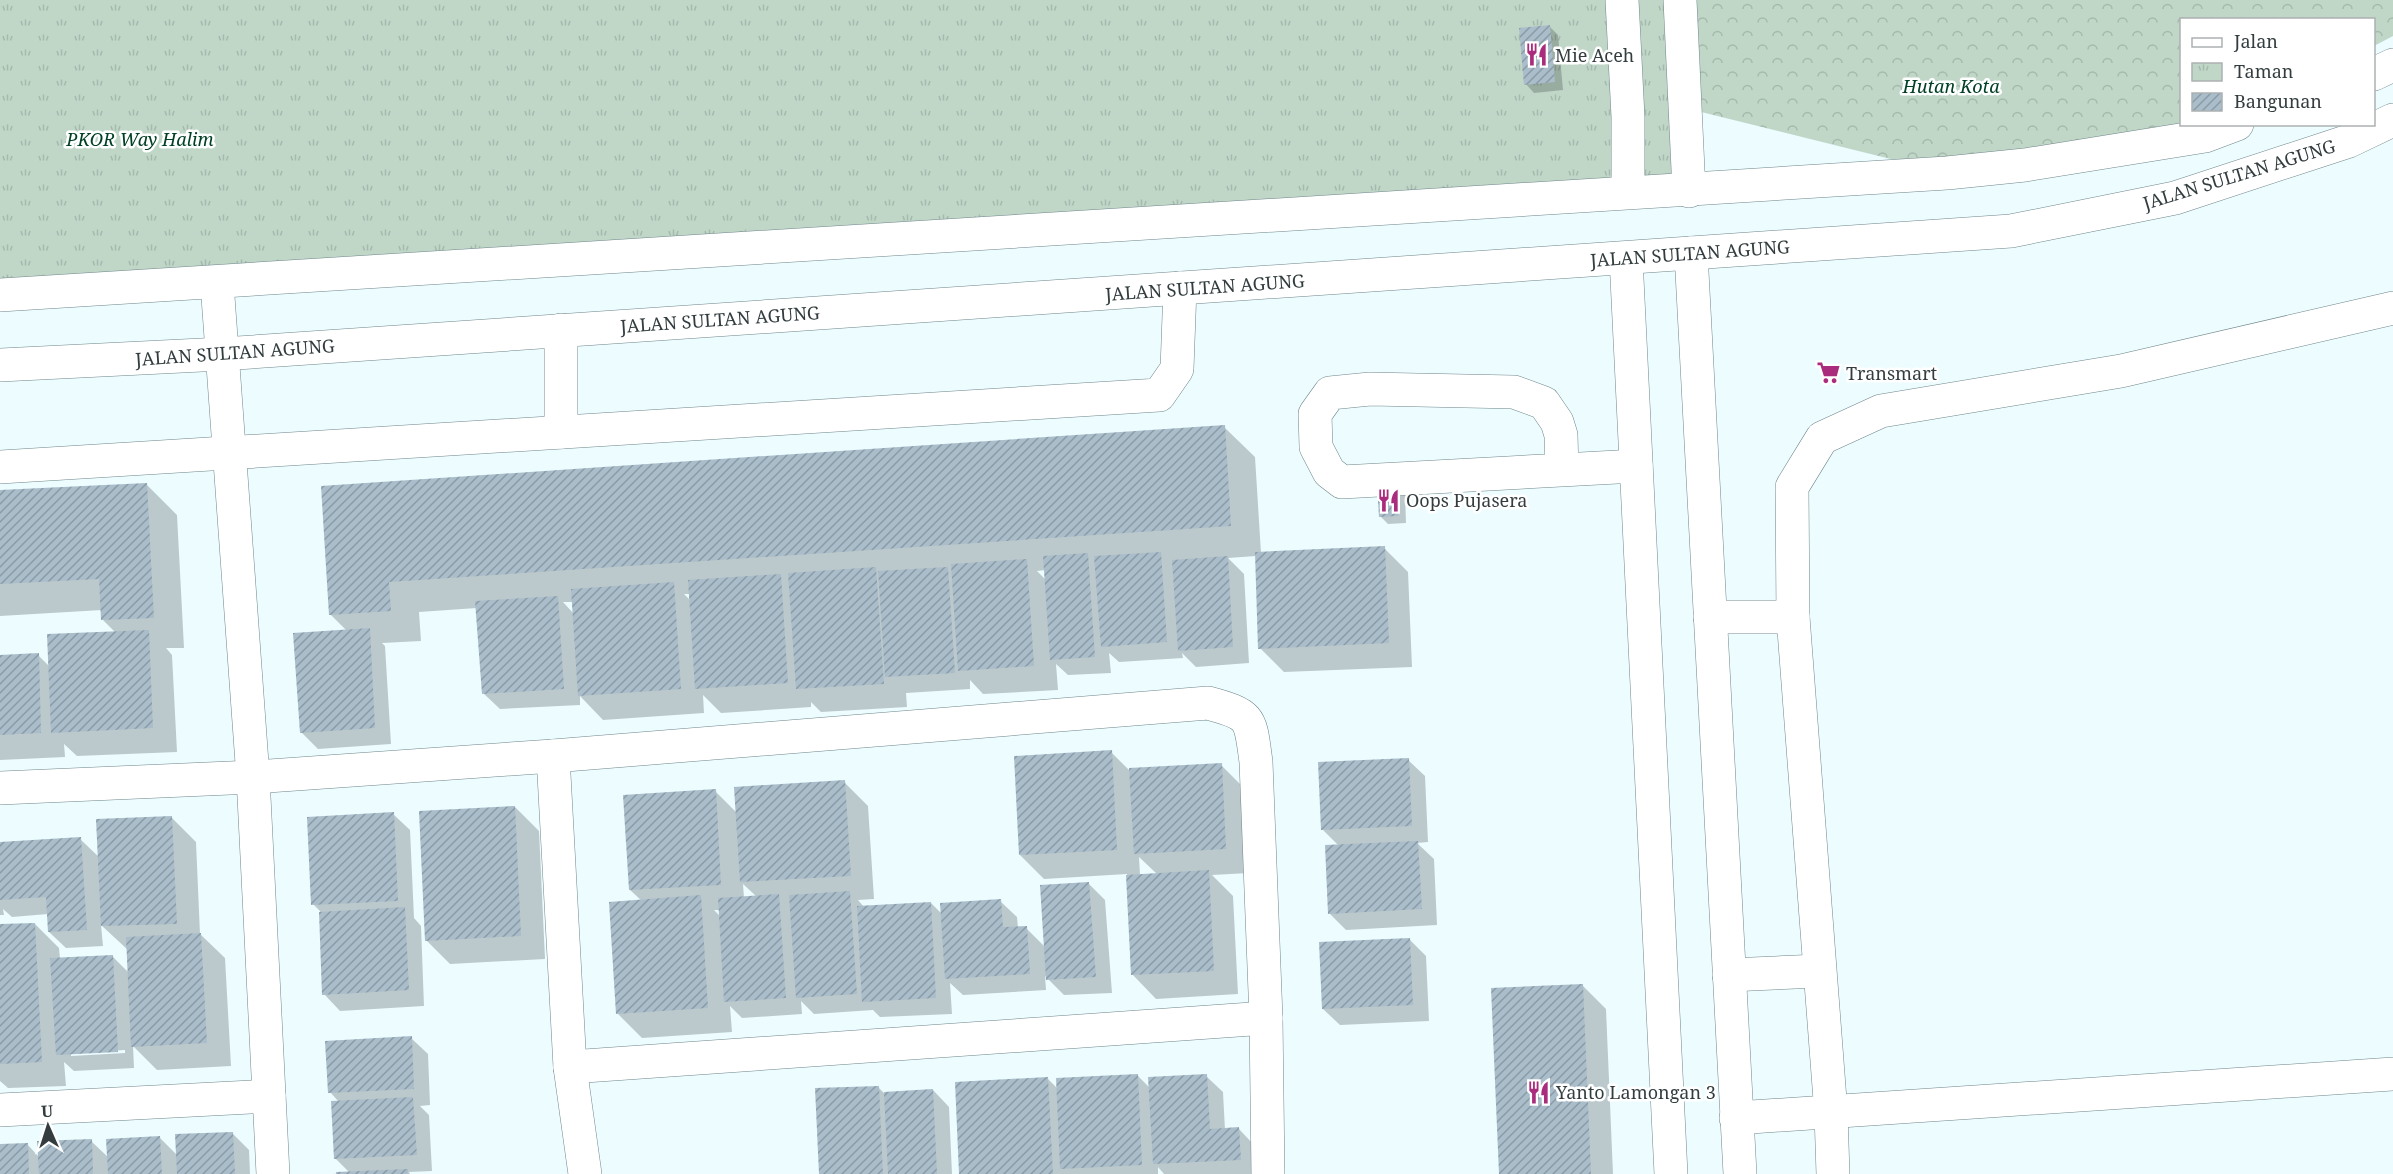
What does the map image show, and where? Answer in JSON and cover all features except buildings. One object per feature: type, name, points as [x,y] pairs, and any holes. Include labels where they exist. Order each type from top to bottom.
[{"type":"street","points":[[1622,0],[1629,117],[1628,192]]},
{"type":"street","points":[[1680,0],[1689,191]]},
{"type":"street","points":[[2375,73],[2393,65]]},
{"type":"street","name":"JALAN SULTAN AGUNG","points":[[0,365],[222,354],[2011,231],[2175,198],[2349,141],[2393,120]]},
{"type":"street","points":[[0,295],[1935,174],[2025,165],[2205,136],[2232,126]]},
{"type":"street","points":[[1691,253],[1740,1174]]},
{"type":"street","points":[[1626,258],[1671,1174]]},
{"type":"street","points":[[217,283],[254,777],[273,1174]]},
{"type":"street","points":[[0,467],[1159,395],[1177,369],[1180,288]]},
{"type":"street","points":[[1833,1174],[1831,1113],[1793,617],[1792,487],[1822,438],[1881,411],[2121,371],[2393,308]]},
{"type":"street","points":[[561,330],[561,432]]},
{"type":"street","points":[[1562,470],[1561,435],[1557,422],[1544,403],[1514,392],[1370,389],[1330,393],[1315,414],[1316,447],[1329,472],[1342,482],[1636,466]]},
{"type":"street","points":[[1710,617],[1793,617]]},
{"type":"street","points":[[0,788],[254,777],[553,756],[1208,703],[1238,711],[1251,726],[1256,762],[1266,1018],[1268,1174]]},
{"type":"street","points":[[553,756],[570,1067],[585,1174]]},
{"type":"street","points":[[1729,975],[1819,971]]},
{"type":"street","points":[[570,1067],[1266,1018]]},
{"type":"street","points":[[1736,1118],[2393,1074]]},
{"type":"street","points":[[0,1110],[270,1096]]},
{"type":"green space","name":"PKOR Way Halim","points":[[0,0],[1671,0],[1683,185],[0,288]]},
{"type":"green space","name":"Hutan Kota","points":[[1657,0],[2393,0],[2393,36],[2375,45],[2375,18],[2180,18],[2180,124],[1947,173],[1673,105]]},
{"type":"place","name":"Mie Aceh","points":[[1537,55]]},
{"type":"place","name":"Transmart","points":[[1828,373]]},
{"type":"place","name":"Oops Pujasera","points":[[1388,500]]},
{"type":"place","name":"Yanto Lamongan 3","points":[[1538,1092]]}]
